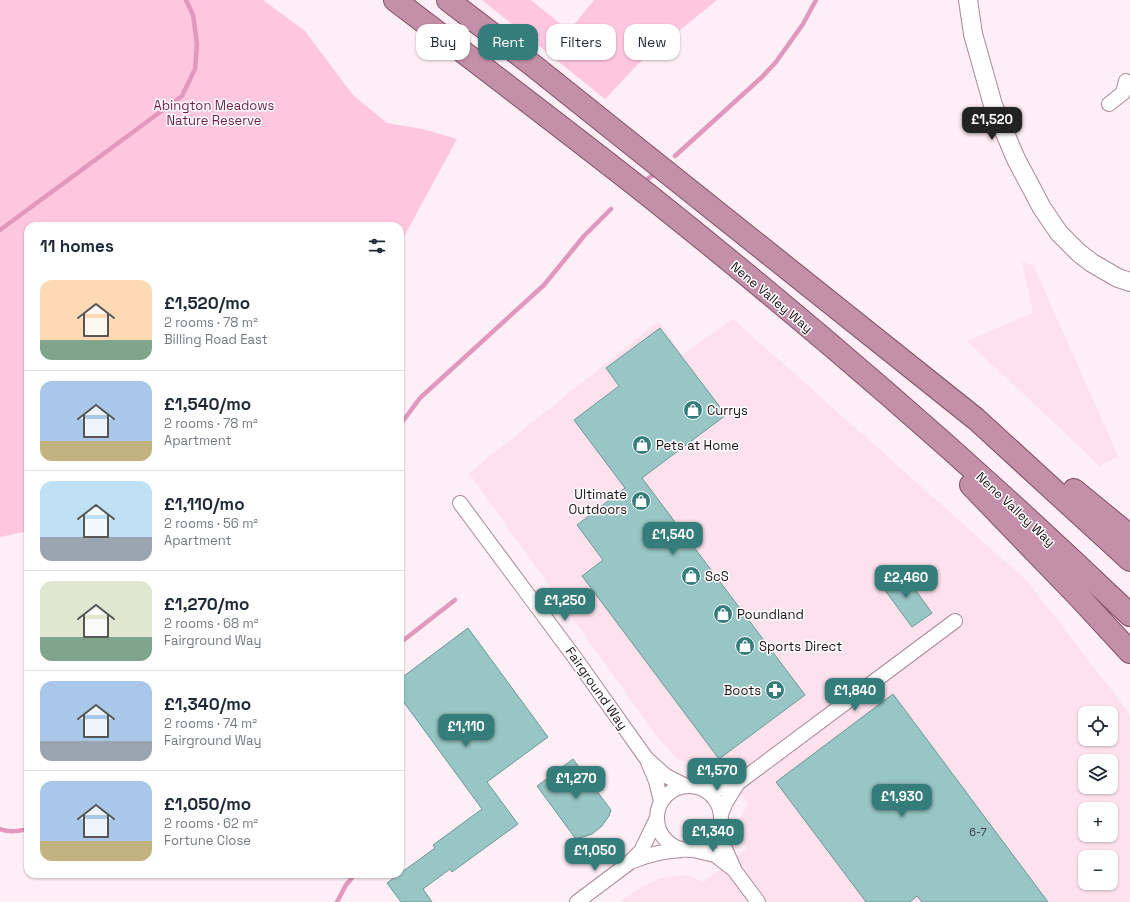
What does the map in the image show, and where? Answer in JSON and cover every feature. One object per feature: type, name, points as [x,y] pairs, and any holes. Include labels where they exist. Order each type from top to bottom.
[{"type":"highway","name":"Nene Valley Way","points":[[395,0],[647,195],[871,379],[997,492],[1130,615]]},
{"type":"highway","points":[[448,0],[541,72],[976,419],[1130,560]]},
{"type":"highway","points":[[871,379],[1000,517],[1080,598],[1130,652]]},
{"type":"highway","points":[[976,419],[1032,456],[1130,536]]},
{"type":"street","points":[[968,0],[973,34],[993,105],[1016,159],[1042,208],[1059,233],[1079,253],[1092,263],[1118,278],[1130,282]]},
{"type":"street","points":[[1109,104],[1126,91]]},
{"type":"street","name":"Fairground Way","points":[[460,503],[576,658],[646,758]]},
{"type":"street","points":[[704,789],[718,789],[738,782],[955,621]]},
{"type":"street","points":[[646,758],[666,776],[686,786]]},
{"type":"street","points":[[646,758],[656,781],[661,801]]},
{"type":"street","points":[[629,863],[645,856],[662,852],[688,850],[704,846],[713,839],[726,802],[738,782]]},
{"type":"street","points":[[577,902],[629,863],[641,851],[656,820],[661,801],[666,795],[675,789],[686,786],[697,786],[704,789],[718,804],[723,844],[735,871],[758,902]]},
{"type":"street","points":[[656,820],[659,831],[665,840],[672,845],[688,850],[715,855],[735,871]]},
{"type":"shaded area","points":[[1022,262],[1033,265],[1118,456],[1100,466],[967,341],[1033,313]]},
{"type":"shaded area","points":[[733,319],[1027,581],[1130,714],[1130,902],[620,902],[635,891],[661,878],[687,875],[704,882],[746,849],[739,835],[739,820],[748,804],[719,765],[699,767],[676,758],[656,735],[469,473],[659,321],[682,355]]},
{"type":"green space","name":"Abington Meadows Nature Reserve","points":[[0,0],[263,0],[305,31],[353,95],[387,123],[423,129],[457,139],[404,237],[404,222],[24,222],[24,532],[0,537]]},
{"type":"green space","points":[[482,0],[531,0],[560,24],[546,24],[546,52],[538,45],[538,24],[512,24]]},
{"type":"green space","points":[[594,0],[717,0],[680,30],[680,24],[624,24],[624,60],[643,60],[605,99],[557,60],[616,60],[616,24],[575,24]]},
{"type":"building","points":[[660,328],[726,415],[642,478],[805,695],[719,759],[582,576],[603,560],[577,525],[625,488],[574,420],[619,386],[606,368]]},
{"type":"building","points":[[901,570],[932,613],[912,627],[881,585]]},
{"type":"building","points":[[468,628],[548,737],[487,782],[518,824],[452,872],[450,869],[423,889],[432,902],[401,902],[387,883],[394,878],[404,878],[404,871],[435,848],[433,845],[482,809],[404,702],[404,676]]},
{"type":"building","points":[[893,694],[1048,902],[922,902],[917,896],[910,902],[866,902],[776,782]]},
{"type":"building","points":[[573,759],[611,810],[602,826],[592,834],[580,838],[575,838],[537,786]]},
{"type":"waterway","points":[[0,230],[182,96],[195,69],[197,44],[193,15],[186,0]]},
{"type":"waterway","points":[[675,156],[762,77],[776,62],[803,24],[816,0]]},
{"type":"waterway","points":[[646,180],[653,175]]},
{"type":"waterway","points":[[404,420],[420,398],[544,285],[584,236],[611,209]]},
{"type":"waterway","points":[[404,640],[455,600]]},
{"type":"waterway","points":[[0,829],[11,831],[24,830]]},
{"type":"waterway","points":[[337,902],[346,885],[352,878]]},
{"type":"place","name":"Currys","points":[[693,410]]},
{"type":"place","name":"Pets at Home","points":[[642,445]]},
{"type":"place","name":"Ultimate Outdoors","points":[[641,501]]},
{"type":"place","name":"ScS","points":[[691,576]]},
{"type":"place","name":"Poundland","points":[[723,614]]},
{"type":"place","name":"Sports Direct","points":[[745,646]]},
{"type":"place","name":"Boots","points":[[775,690]]}]
